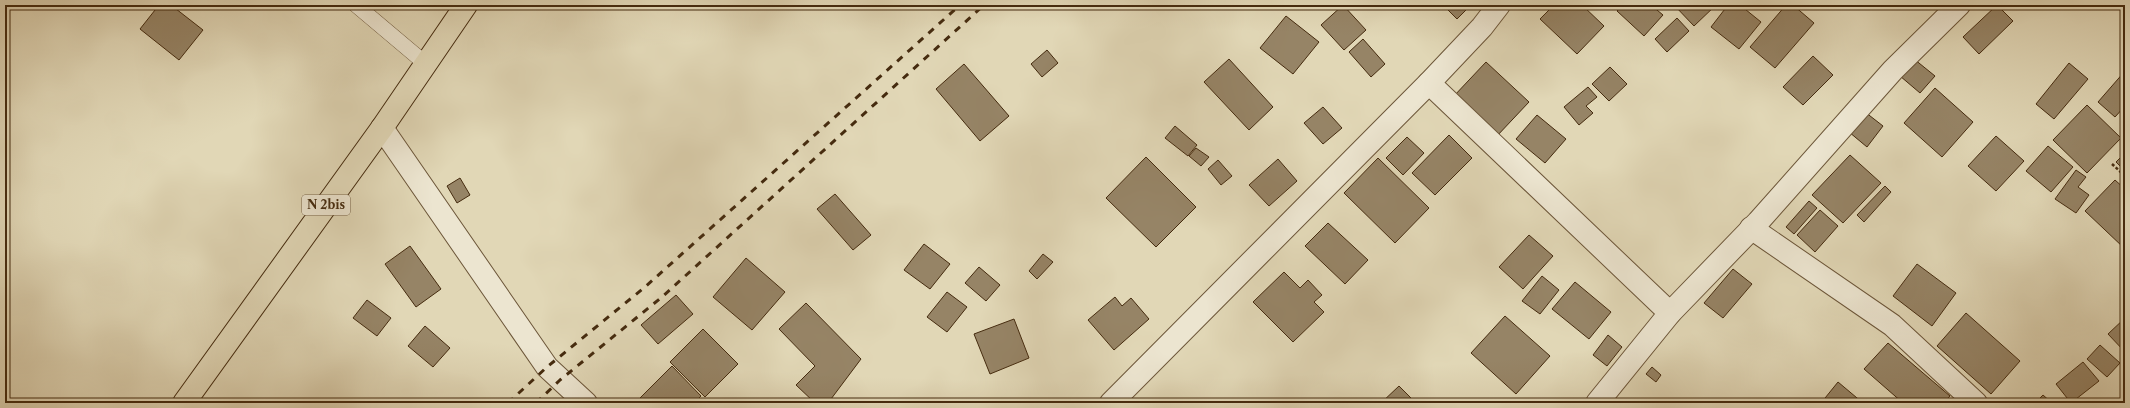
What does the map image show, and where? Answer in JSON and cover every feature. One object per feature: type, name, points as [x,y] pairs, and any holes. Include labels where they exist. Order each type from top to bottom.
[{"type":"main road","name":"N 2bis","points":[[184,403],[382,128],[466,5]]},
{"type":"street","points":[[1111,403],[1429,83],[1482,27],[1499,5]]},
{"type":"street","points":[[1597,403],[1670,313],[1751,228],[1893,70],[1959,5]]},
{"type":"street","points":[[1429,83],[1670,313]]},
{"type":"street","points":[[382,128],[547,367],[586,403]]},
{"type":"street","points":[[1751,228],[1892,325],[1976,403]]},
{"type":"lane","points":[[356,5],[426,64]]},
{"type":"path","points":[[2112,164],[2125,176]]},
{"type":"building","points":[[159,5],[171,5],[203,30],[179,60],[140,29]]},
{"type":"building","points":[[1343,5],[1366,30],[1344,50],[1321,25]]},
{"type":"building","points":[[1443,5],[1471,5],[1457,19]]},
{"type":"building","points":[[1554,5],[1582,5],[1604,26],[1577,54],[1540,19]]},
{"type":"building","points":[[1622,5],[1651,5],[1663,15],[1644,36],[1617,11]]},
{"type":"building","points":[[1674,5],[1716,5],[1694,26]]},
{"type":"building","points":[[1728,5],[1740,5],[1761,22],[1739,49],[1711,27]]},
{"type":"building","points":[[1786,5],[1793,5],[1814,23],[1775,68],[1750,47]]},
{"type":"building","points":[[1997,5],[2013,21],[1979,54],[1963,37]]},
{"type":"building","points":[[1286,16],[1319,42],[1293,74],[1260,48]]},
{"type":"building","points":[[1677,18],[1689,31],[1667,52],[1655,39]]},
{"type":"building","points":[[1363,39],[1385,64],[1371,77],[1349,52]]},
{"type":"building","points":[[1047,50],[1058,63],[1042,77],[1031,64]]},
{"type":"building","points":[[1813,56],[1833,75],[1803,105],[1783,87]]},
{"type":"building","points":[[1229,59],[1273,107],[1249,130],[1204,82]]},
{"type":"building","points":[[1914,59],[1935,76],[1920,93],[1900,76]]},
{"type":"building","points":[[1486,62],[1529,102],[1496,137],[1453,97]]},
{"type":"building","points":[[2069,63],[2088,79],[2054,119],[2036,104]]},
{"type":"building","points":[[964,64],[1009,116],[980,141],[936,89]]},
{"type":"building","points":[[1610,67],[1627,84],[1609,101],[1592,84]]},
{"type":"building","points":[[2125,71],[2125,106],[2115,117],[2098,102]]},
{"type":"building","points":[[1588,87],[1597,97],[1586,106],[1593,113],[1579,125],[1564,107]]},
{"type":"building","points":[[1935,88],[1973,122],[1942,157],[1904,123]]},
{"type":"building","points":[[2087,105],[2121,138],[2087,173],[2053,140]]},
{"type":"building","points":[[1323,107],[1342,128],[1323,144],[1304,123]]},
{"type":"building","points":[[1865,112],[1883,126],[1867,147],[1849,132]]},
{"type":"building","points":[[1537,115],[1566,139],[1545,163],[1516,139]]},
{"type":"building","points":[[1175,126],[1197,145],[1188,156],[1165,138]]},
{"type":"building","points":[[1449,135],[1472,158],[1435,195],[1412,173]]},
{"type":"building","points":[[1996,136],[2024,161],[1996,191],[1968,166]]},
{"type":"building","points":[[1407,137],[1424,153],[1403,175],[1386,158]]},
{"type":"building","points":[[2048,146],[2073,167],[2051,192],[2026,171]]},
{"type":"building","points":[[1196,148],[1209,157],[1201,166],[1189,156]]},
{"type":"building","points":[[2125,153],[2125,171],[2116,162]]},
{"type":"building","points":[[1850,155],[1881,183],[1843,223],[1812,195]]},
{"type":"building","points":[[1146,157],[1196,207],[1156,247],[1106,198]]},
{"type":"building","points":[[1378,158],[1429,208],[1395,243],[1344,193]]},
{"type":"building","points":[[1278,159],[1297,181],[1269,206],[1249,185]]},
{"type":"building","points":[[1218,160],[1232,176],[1221,185],[1208,169]]},
{"type":"building","points":[[2076,170],[2086,177],[2078,187],[2089,195],[2076,213],[2055,199]]},
{"type":"building","points":[[460,178],[470,195],[457,203],[447,186]]},
{"type":"building","points":[[2115,180],[2125,189],[2124,248],[2085,211]]},
{"type":"building","points":[[1885,186],[1891,192],[1864,222],[1857,215]]},
{"type":"building","points":[[835,194],[871,235],[853,250],[817,209]]},
{"type":"building","points":[[1809,201],[1817,208],[1794,234],[1786,227]]},
{"type":"building","points":[[1820,210],[1838,226],[1815,252],[1797,235]]},
{"type":"building","points":[[1328,223],[1368,260],[1345,284],[1305,246]]},
{"type":"building","points":[[1529,235],[1553,256],[1523,289],[1499,267]]},
{"type":"building","points":[[924,244],[950,264],[930,289],[904,270]]},
{"type":"building","points":[[410,246],[441,289],[416,307],[385,264]]},
{"type":"building","points":[[1043,254],[1053,262],[1037,279],[1029,271]]},
{"type":"building","points":[[746,258],[785,292],[752,330],[713,297]]},
{"type":"building","points":[[1917,264],[1956,293],[1932,326],[1893,296]]},
{"type":"building","points":[[979,267],[1000,285],[986,301],[965,283]]},
{"type":"building","points":[[1733,269],[1752,284],[1723,318],[1704,303]]},
{"type":"building","points":[[1284,272],[1300,288],[1308,280],[1322,295],[1314,302],[1324,312],[1293,342],[1253,302]]},
{"type":"building","points":[[1542,276],[1559,290],[1540,314],[1522,301]]},
{"type":"building","points":[[1575,282],[1611,312],[1589,339],[1552,309]]},
{"type":"building","points":[[947,292],[967,307],[947,332],[927,317]]},
{"type":"building","points":[[676,295],[693,314],[658,344],[641,325]]},
{"type":"building","points":[[1115,297],[1122,306],[1131,298],[1149,319],[1114,350],[1088,320]]},
{"type":"building","points":[[367,300],[391,318],[377,336],[353,318]]},
{"type":"building","points":[[806,303],[861,359],[828,403],[815,403],[796,385],[815,366],[779,329]]},
{"type":"building","points":[[1966,313],[2020,361],[1991,394],[1937,346]]},
{"type":"building","points":[[1505,316],[1550,356],[1516,394],[1471,353]]},
{"type":"building","points":[[2125,318],[2125,352],[2108,334]]},
{"type":"building","points":[[1014,319],[1029,358],[990,374],[974,334]]},
{"type":"building","points":[[425,326],[450,348],[433,367],[408,346]]},
{"type":"building","points":[[703,329],[738,364],[705,397],[670,362]]},
{"type":"building","points":[[1608,335],[1622,347],[1607,366],[1593,355]]},
{"type":"building","points":[[1888,343],[1950,396],[1944,403],[1903,403],[1864,369]]},
{"type":"building","points":[[2100,345],[2120,363],[2107,377],[2087,359]]},
{"type":"building","points":[[2083,362],[2099,381],[2071,403],[2056,384]]},
{"type":"building","points":[[672,366],[701,396],[694,403],[635,403]]},
{"type":"building","points":[[1652,367],[1661,375],[1656,382],[1646,374]]},
{"type":"building","points":[[1838,382],[1863,403],[1821,403]]},
{"type":"building","points":[[1399,386],[1416,403],[1381,403]]},
{"type":"building","points":[[2043,395],[2052,403],[2035,403]]},
{"type":"railway","points":[[508,403],[547,367],[645,287],[960,5]]},
{"type":"railway","points":[[536,403],[560,380],[662,297],[984,5]]}]
